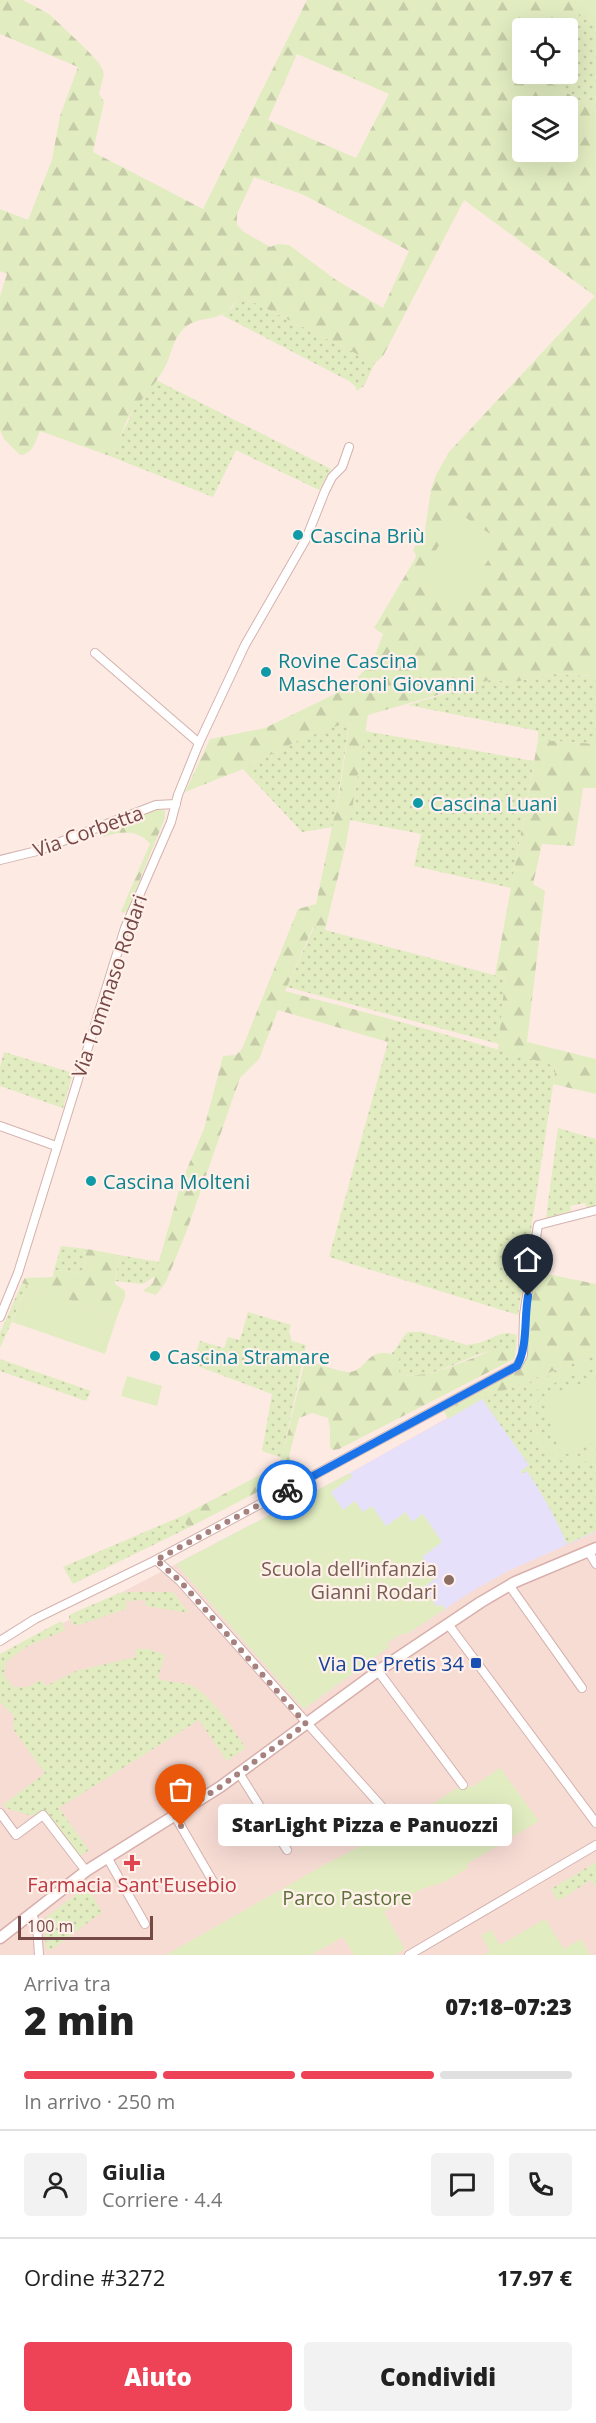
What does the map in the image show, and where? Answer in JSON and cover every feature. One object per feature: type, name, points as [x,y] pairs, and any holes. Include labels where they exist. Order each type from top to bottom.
[{"type":"street","name":"Via Tommaso Rodari","points":[[0,1317],[18,1273],[124,928],[171,822],[199,743],[245,645],[291,568],[306,539],[325,491],[332,477],[342,467],[349,447]]},
{"type":"street","points":[[95,653],[199,743]]},
{"type":"street","name":"Via Corbetta","points":[[0,860],[37,851],[156,805],[176,804]]},
{"type":"street","points":[[0,1126],[56,1146]]},
{"type":"street","points":[[0,1641],[35,1619],[156,1560],[517,1366],[523,1355],[524,1315],[538,1225],[596,1210]]},
{"type":"street","points":[[0,1938],[86,1871],[239,1773],[378,1671],[509,1585],[592,1549],[596,1564]]},
{"type":"street","points":[[156,1560],[180,1581],[399,1826]]},
{"type":"street","points":[[509,1585],[582,1688]]},
{"type":"street","points":[[448,1624],[596,1823]]},
{"type":"street","points":[[378,1671],[462,1785]]},
{"type":"street","points":[[239,1773],[287,1850]]},
{"type":"street","points":[[0,1814],[16,1835],[43,1815],[86,1871]]},
{"type":"street","points":[[175,1816],[215,1885]]},
{"type":"street","points":[[409,1955],[596,1845]]},
{"type":"street","points":[[107,1857],[145,1924]]},
{"type":"street","points":[[32,1913],[37,1925],[39,1955]]},
{"type":"shaded area","points":[[596,1354],[596,1955],[0,1955],[0,1656],[350,1473],[482,1398]]},
{"type":"shaded area","points":[[596,1354],[596,1532],[508,1571],[474,1590],[407,1634],[401,1634],[387,1643],[389,1647],[304,1709],[176,1564],[350,1473],[482,1399]]},
{"type":"green space","points":[[0,0],[23,0],[49,14],[99,63],[104,74],[99,94],[104,102],[93,152],[203,209],[307,0],[596,0],[596,25],[580,13],[578,18],[512,18],[512,84],[552,84],[572,96],[512,96],[512,162],[578,162],[578,99],[596,110],[596,676],[552,674],[510,683],[493,679],[368,715],[346,844],[325,930],[313,927],[285,991],[394,1020],[388,1042],[278,1010],[259,1059],[240,1078],[187,1230],[166,1282],[156,1295],[143,1291],[153,1283],[181,1183],[204,1129],[223,1056],[236,1055],[242,1049],[298,909],[316,904],[340,789],[350,721],[297,741],[243,769],[185,792],[210,739],[265,728],[335,694],[358,677],[373,661],[383,634],[374,628],[415,559],[416,555],[413,550],[425,530],[431,490],[436,475],[449,452],[595,296],[464,200],[383,356],[375,363],[239,295],[233,306],[226,312],[195,322],[180,333],[165,367],[127,420],[111,453],[107,455],[40,431],[31,450],[20,455],[4,439],[0,430],[0,296],[7,274],[0,271],[0,209],[28,220],[52,160],[60,116],[78,67],[0,34]],"holes":[[[297,54],[389,94],[356,158],[268,120]],[[254,177],[304,195],[409,251],[383,308],[336,280],[289,245],[278,244],[270,247],[244,232],[237,225],[237,214]]]},
{"type":"green space","points":[[580,12],[596,25],[596,110],[578,99],[578,96],[572,96],[552,84],[578,84],[577,18]]},
{"type":"green space","points":[[239,295],[375,363],[364,386],[356,391],[356,387],[349,381],[222,315],[233,307]]},
{"type":"green space","points":[[156,380],[331,469],[319,490],[236,450],[213,497],[107,455],[114,450],[135,407]]},
{"type":"green space","points":[[460,514],[501,541],[459,604],[418,577]]},
{"type":"green space","points":[[552,674],[596,676],[596,744],[538,740],[538,731],[408,705],[493,679],[510,683]]},
{"type":"green space","points":[[350,720],[333,827],[302,832],[243,769],[297,741]]},
{"type":"green space","points":[[365,731],[534,761],[511,888],[414,866],[421,834],[350,820]]},
{"type":"green space","points":[[538,740],[596,744],[596,788],[583,788],[574,846],[542,844],[533,884],[545,891],[527,1042],[596,1059],[596,1094],[553,1084],[556,1066],[498,1050],[505,978],[495,975]]},
{"type":"green space","points":[[154,809],[163,809],[165,818],[127,911],[123,913],[121,911],[150,844],[134,834],[116,833],[104,837],[100,833]]},
{"type":"green space","points":[[314,927],[505,978],[499,1044],[287,987]]},
{"type":"green space","points":[[394,1020],[556,1066],[518,1315],[329,1257]]},
{"type":"green space","points":[[4,1052],[73,1073],[63,1108],[0,1086],[0,1067]]},
{"type":"green space","points":[[558,1128],[596,1139],[596,1206],[587,1208],[585,1203],[570,1206],[571,1211],[546,1218]]},
{"type":"green space","points":[[61,1246],[87,1249],[82,1273],[54,1270]]},
{"type":"green space","points":[[87,1249],[119,1255],[115,1284],[125,1291],[125,1297],[117,1317],[22,1283],[25,1278],[53,1277],[54,1270],[82,1273]]},
{"type":"green space","points":[[119,1255],[159,1262],[155,1276],[143,1284],[116,1281]]},
{"type":"green space","points":[[532,1271],[596,1284],[596,1354],[482,1399],[448,1419],[444,1411],[505,1378],[513,1372],[523,1355]]},
{"type":"green space","points":[[22,1283],[28,1285],[0,1348],[0,1333]]},
{"type":"green space","points":[[28,1285],[117,1317],[105,1354],[12,1322]]},
{"type":"green space","points":[[248,1312],[291,1325],[289,1332],[292,1341],[306,1345],[282,1458],[262,1451],[272,1394],[192,1364],[200,1341],[224,1348],[228,1337],[240,1340]]},
{"type":"green space","points":[[408,1332],[422,1332],[467,1345],[509,1333],[517,1335],[516,1350],[501,1349],[486,1352],[428,1373],[413,1376],[398,1374],[400,1359],[391,1354]]},
{"type":"green space","points":[[501,1348],[516,1350],[514,1359],[339,1449],[333,1450],[330,1447],[328,1418],[312,1413],[299,1418],[289,1456],[293,1465],[290,1475],[188,1528],[182,1516],[273,1468],[282,1458],[305,1360],[350,1372],[361,1367],[375,1355],[389,1354],[400,1358],[399,1374],[411,1376],[450,1367]]},
{"type":"green space","points":[[596,1354],[596,1531],[567,1544],[533,1480],[527,1471],[522,1474],[521,1471],[529,1465],[482,1399]]},
{"type":"green space","points":[[0,1359],[91,1391],[86,1401],[0,1371]]},
{"type":"green space","points":[[596,1359],[596,1368],[571,1376],[549,1387],[541,1395],[537,1405],[535,1414],[539,1434],[545,1443],[562,1455],[575,1457],[596,1451],[596,1458],[575,1463],[555,1458],[546,1452],[534,1436],[530,1418],[531,1408],[539,1389],[528,1393],[525,1385]]},
{"type":"green space","points":[[127,1376],[162,1386],[157,1406],[121,1396]]},
{"type":"green space","points":[[596,1378],[596,1442],[562,1455],[542,1398]]},
{"type":"green space","points":[[350,1473],[352,1477],[331,1492],[343,1510],[355,1501],[363,1512],[372,1506],[386,1526],[406,1512],[412,1522],[423,1514],[442,1542],[422,1557],[436,1578],[424,1587],[437,1607],[442,1604],[445,1609],[407,1634],[401,1634],[387,1643],[389,1647],[304,1709],[176,1564]]},
{"type":"green space","points":[[182,1516],[188,1528],[73,1584],[63,1567]]},
{"type":"green space","points":[[173,1592],[189,1613],[146,1606],[145,1600],[126,1601],[126,1609],[79,1625],[73,1624],[69,1618],[69,1615],[119,1593]]},
{"type":"green space","points":[[61,1621],[65,1630],[26,1647],[6,1662],[4,1675],[13,1687],[28,1687],[41,1680],[46,1686],[76,1671],[136,1657],[136,1649],[148,1649],[165,1655],[158,1678],[190,1685],[206,1696],[246,1748],[227,1761],[199,1720],[59,1808],[89,1850],[80,1856],[52,1821],[40,1811],[32,1816],[3,1805],[45,1773],[13,1729],[14,1716],[0,1702],[0,1654]]},
{"type":"green space","name":"Parco Pastore","points":[[500,1768],[539,1821],[467,1864],[468,1868],[444,1882],[419,1890],[384,1912],[405,1949],[395,1955],[354,1955],[343,1937],[311,1955],[166,1955],[324,1865],[399,1826],[466,1782],[471,1788]]},
{"type":"green space","points":[[596,1862],[596,1887],[591,1880],[558,1901],[551,1889]]},
{"type":"green space","points":[[87,1886],[102,1912],[51,1950],[46,1948],[44,1919]]},
{"type":"green space","points":[[545,1919],[564,1949],[581,1939],[590,1955],[484,1955],[490,1951],[481,1935],[491,1930],[500,1945]]},
{"type":"way so far","points":[[181,1826],[175,1816],[220,1787],[306,1724],[180,1581],[156,1560],[287,1490]]},
{"type":"place","name":"Cascina Briù","points":[[298,535]]},
{"type":"place","name":"Rovine Cascina Mascheroni Giovanni","points":[[266,672]]},
{"type":"place","name":"Cascina Luani","points":[[418,803]]},
{"type":"place","name":"Cascina Molteni","points":[[91,1181]]},
{"type":"place","name":"Cascina Stramare","points":[[155,1356]]},
{"type":"place","name":"Scuola dell’infanzia Gianni Rodari","points":[[449,1580]]},
{"type":"place","name":"Via De Pretis 34","points":[[476,1663]]},
{"type":"place","name":"StarLight Pizza e Panuozzi","points":[[181,1826]]},
{"type":"place","name":"Farmacia Sant'Eusebio","points":[[132,1863]]},
{"type":"route","points":[[287,1490],[517,1366],[523,1355],[524,1315],[528,1296]]}]
